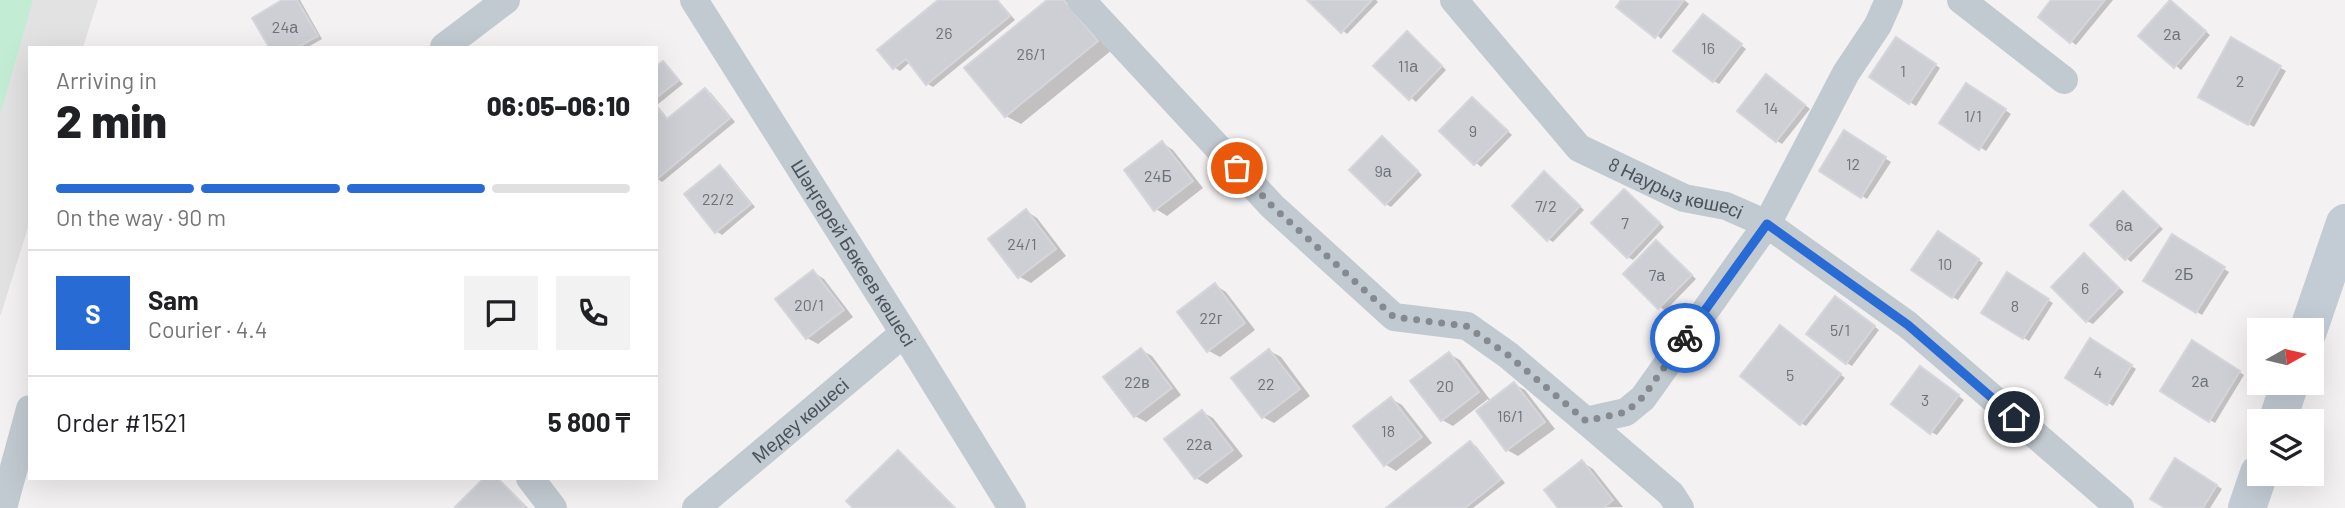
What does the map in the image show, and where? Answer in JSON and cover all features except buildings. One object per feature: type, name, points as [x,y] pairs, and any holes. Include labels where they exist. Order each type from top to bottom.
[{"type":"main road","points":[[2312,318],[2345,223]]},
{"type":"main road","points":[[2247,508],[2254,486]]},
{"type":"street","points":[[445,46],[506,0]]},
{"type":"street","name":"Шәңгерей Бөкеев көшесі","points":[[694,0],[1012,508]]},
{"type":"street","points":[[1081,0],[1272,206],[1394,317],[1466,326],[1508,355],[1586,421],[1671,494],[1680,508]]},
{"type":"street","name":"8 Наурыз көшесі","points":[[1454,0],[1579,148],[1684,198],[1726,206],[1767,224],[1908,325],[2120,508]]},
{"type":"street","points":[[1586,421],[1626,412],[1643,397],[1767,224],[1846,73],[1878,25],[1889,0]]},
{"type":"street","points":[[1961,0],[2064,80]]},
{"type":"street","name":"Медеу көшесі","points":[[696,508],[904,333]]},
{"type":"street","points":[[3,508],[28,416]]},
{"type":"street","points":[[532,480],[553,508]]},
{"type":"shaded area","points":[[0,0],[98,0],[83,46],[28,46],[28,227],[0,317]]},
{"type":"green space","points":[[0,0],[33,0],[0,115]]},
{"type":"way so far","points":[[1237,168],[1272,206],[1394,317],[1466,326],[1508,355],[1586,421],[1626,412],[1643,397],[1685,338]]},
{"type":"route","points":[[1685,338],[1767,224],[1908,325],[2014,417]]}]
